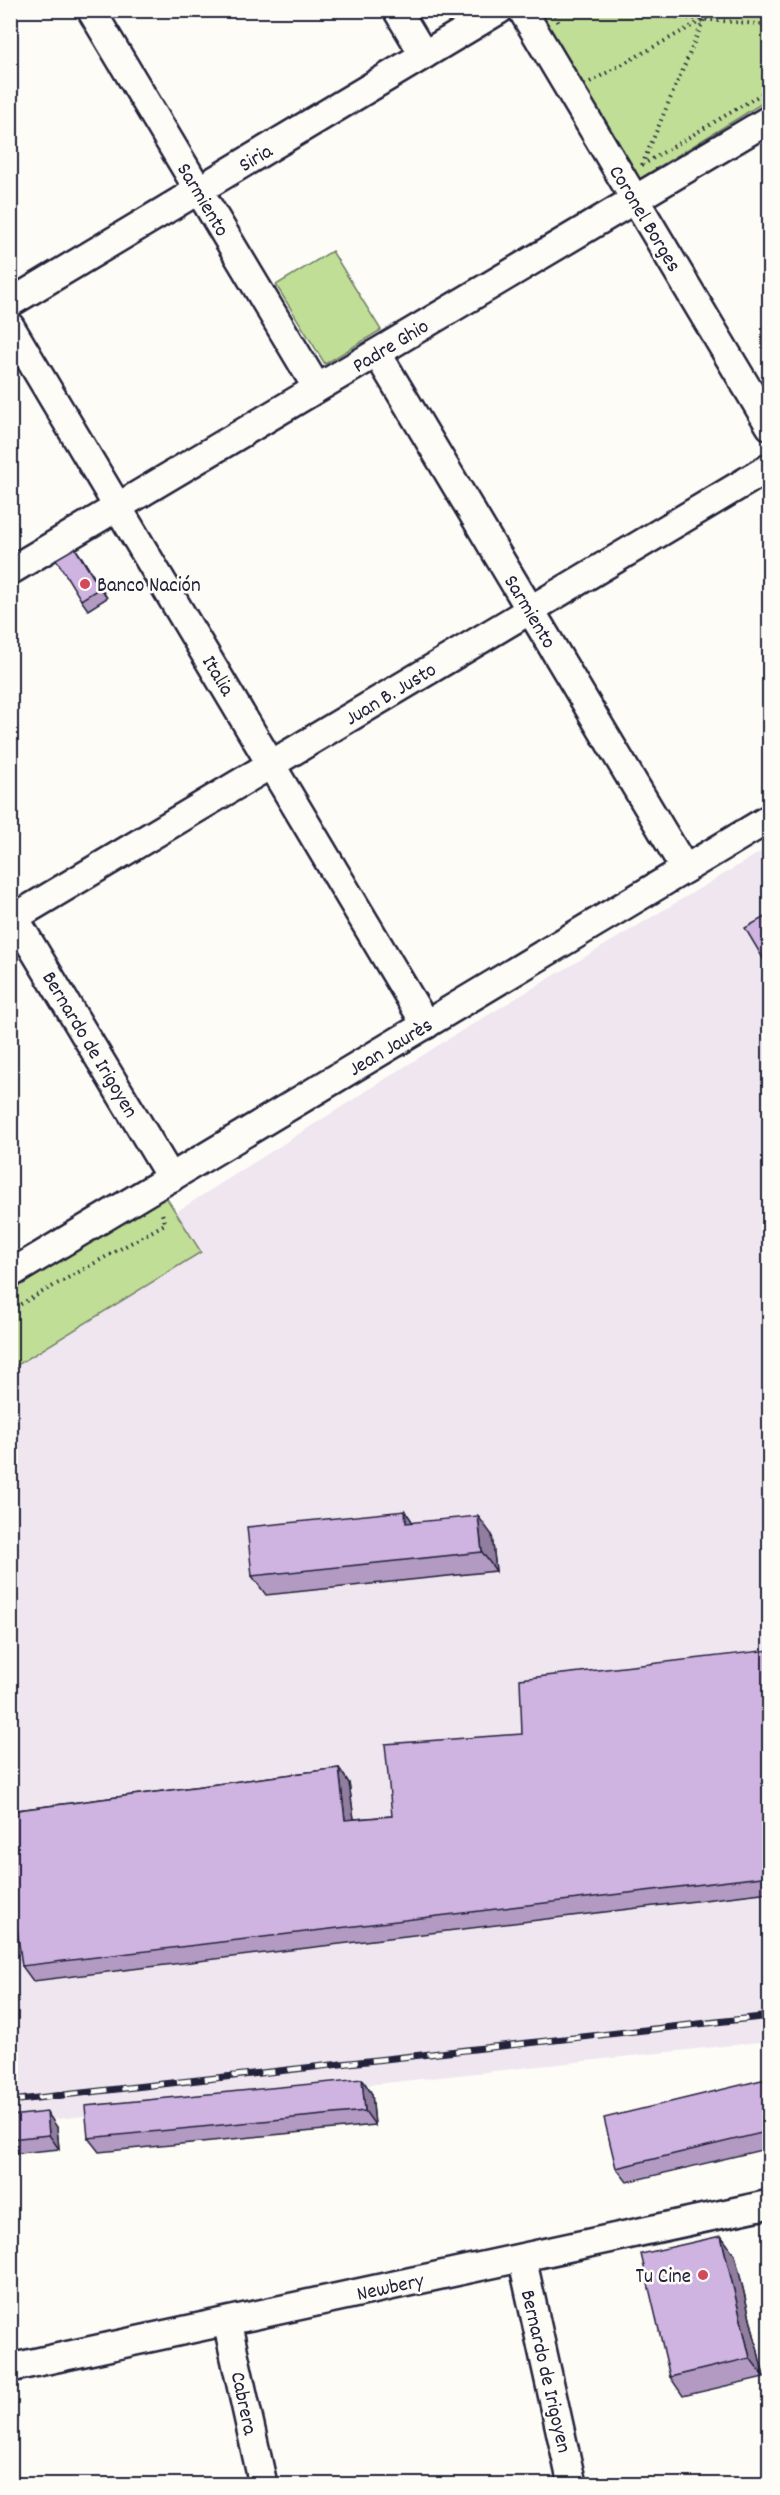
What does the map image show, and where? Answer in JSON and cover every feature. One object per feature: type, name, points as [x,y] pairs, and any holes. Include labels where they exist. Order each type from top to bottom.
[{"type":"street","name":"Sarmiento","points":[[91,10],[317,388]]},
{"type":"street","points":[[398,10],[424,55]]},
{"type":"street","name":"Siria","points":[[10,303],[499,10]]},
{"type":"street","name":"Coronel Borges","points":[[522,10],[770,426]]},
{"type":"street","name":"Padre Ghio","points":[[10,572],[770,118]]},
{"type":"street","name":"Italia","points":[[10,326],[426,1024]]},
{"type":"street","name":"Sarmiento","points":[[377,353],[685,869]]},
{"type":"street","name":"Juan B. Justo","points":[[12,916],[770,467]]},
{"type":"street","name":"Jean Jaurès","points":[[10,1274],[770,818]]},
{"type":"street","name":"Bernardo de Irigoyen","points":[[12,916],[163,1182]]},
{"type":"street","name":"Newbery","points":[[10,2368],[770,2204]]},
{"type":"street","name":"Bernardo de Irigoyen","points":[[522,2258],[572,2484]]},
{"type":"street","name":"Cabrera","points":[[227,2322],[263,2484]]},
{"type":"path","points":[[592,10],[770,25]]},
{"type":"path","points":[[698,10],[704,20]]},
{"type":"path","points":[[708,10],[642,165],[770,89]]},
{"type":"path","points":[[583,86],[721,10]]},
{"type":"path","points":[[10,1310],[165,1224],[163,1182]]},
{"type":"shaded area","points":[[769,847],[769,2041],[11,2124],[11,1369],[201,1252],[176,1212],[453,1036]]},
{"type":"green space","points":[[536,11],[769,11],[769,99],[638,180]]},
{"type":"green space","points":[[332,251],[381,330],[325,364],[276,285]]},
{"type":"green space","points":[[166,1197],[201,1252],[11,1369],[11,1290]]},
{"type":"building","name":"Banco Nación","points":[[75,548],[100,588],[81,600],[56,559]]},
{"type":"building","points":[[770,914],[770,970],[745,928]]},
{"type":"building","points":[[405,1511],[406,1523],[478,1516],[482,1552],[252,1576],[247,1527]]},
{"type":"building","points":[[770,1650],[770,1876],[22,1966],[14,1905],[10,1906],[10,1811],[339,1768],[345,1820],[392,1816],[385,1744],[522,1734],[520,1679]]},
{"type":"building","points":[[770,2078],[770,2131],[616,2168],[604,2118]]},
{"type":"building","points":[[362,2079],[365,2111],[88,2138],[85,2106]]},
{"type":"building","points":[[47,2112],[49,2135],[10,2139],[10,2116]]},
{"type":"building","points":[[721,2236],[750,2358],[670,2377],[641,2254]]},
{"type":"railway","points":[[10,2101],[770,2016]]},
{"type":"place","name":"Banco Nación","points":[[85,584]]},
{"type":"place","name":"Tu Cine","points":[[703,2275]]}]
